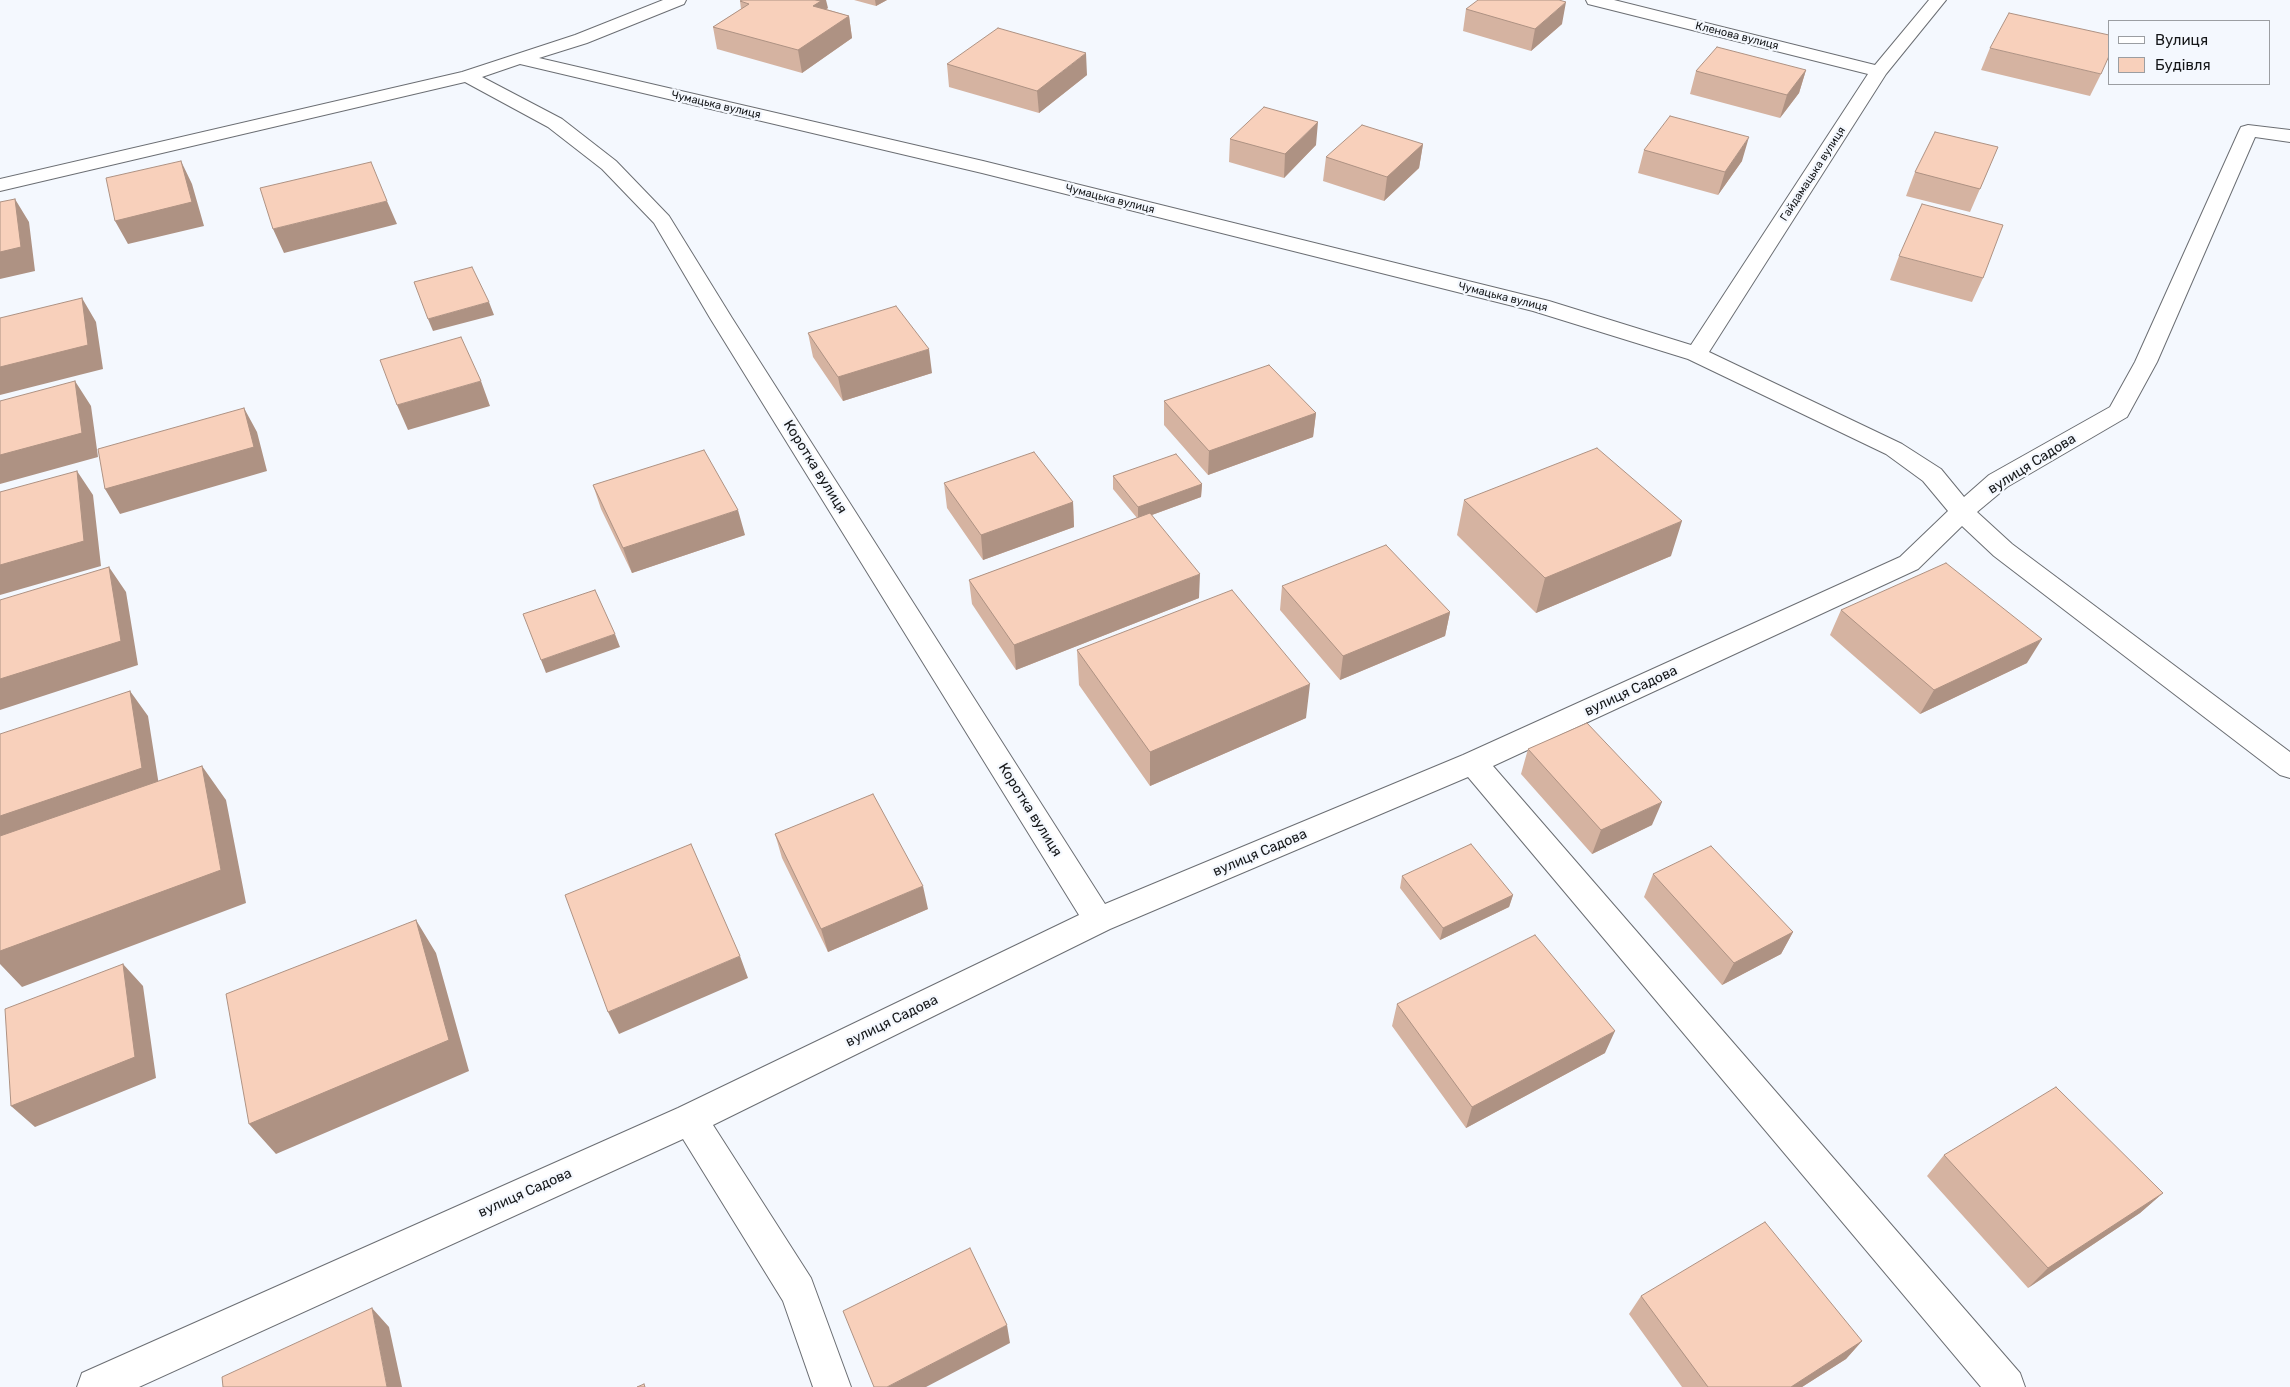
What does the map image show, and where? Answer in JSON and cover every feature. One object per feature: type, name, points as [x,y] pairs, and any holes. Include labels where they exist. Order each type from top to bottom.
[{"type":"street","points":[[0,185],[467,76],[581,39],[678,0]]},
{"type":"street","name":"Кленова вулиця","points":[[1594,0],[1879,71]]},
{"type":"street","name":"Гайдамацька вулиця","points":[[1696,354],[1879,71],[1938,0]]},
{"type":"street","name":"Чумацька вулиця","points":[[519,59],[983,167],[1522,301],[1696,354],[1829,416],[1894,449],[1932,475],[1962,512],[2003,550],[2290,767]]},
{"type":"street","name":"Коротка вулиця","points":[[467,76],[556,124],[609,165],[662,220],[721,318],[1099,920]]},
{"type":"street","name":"вулиця Садова","points":[[96,1387],[690,1119],[1099,920],[1473,763],[1909,563],[1962,512],[1998,481],[2119,412],[2146,362],[2248,131],[2290,136]]},
{"type":"street","points":[[1473,763],[2006,1387]]},
{"type":"street","points":[[690,1119],[798,1291],[832,1387]]},
{"type":"building","points":[[815,0],[821,1],[813,6],[849,16],[798,50],[713,27],[749,4],[740,1]]},
{"type":"building","points":[[1478,0],[1559,0],[1566,2],[1535,29],[1466,9]]},
{"type":"building","points":[[2009,13],[2108,35],[2108,58],[2101,74],[1990,48]]},
{"type":"building","points":[[998,28],[1086,53],[1037,91],[947,64]]},
{"type":"building","points":[[1717,47],[1806,70],[1787,95],[1696,71]]},
{"type":"building","points":[[1264,107],[1318,122],[1285,154],[1230,139]]},
{"type":"building","points":[[1670,116],[1749,137],[1725,172],[1644,150]]},
{"type":"building","points":[[1362,125],[1423,144],[1387,177],[1326,157]]},
{"type":"building","points":[[1935,132],[1998,147],[1980,189],[1915,172]]},
{"type":"building","points":[[181,161],[192,202],[115,221],[106,178]]},
{"type":"building","points":[[371,162],[387,201],[273,229],[260,188]]},
{"type":"building","points":[[15,199],[21,247],[0,252],[0,202]]},
{"type":"building","points":[[1922,204],[2003,225],[1983,278],[1899,256]]},
{"type":"building","points":[[472,267],[489,302],[428,319],[414,282]]},
{"type":"building","points":[[82,298],[88,345],[0,367],[0,318]]},
{"type":"building","points":[[896,306],[929,349],[838,377],[808,333]]},
{"type":"building","points":[[461,337],[481,381],[397,405],[380,360]]},
{"type":"building","points":[[1269,365],[1316,413],[1209,451],[1164,401]]},
{"type":"building","points":[[75,381],[82,433],[0,455],[0,401]]},
{"type":"building","points":[[244,408],[254,447],[105,489],[98,449]]},
{"type":"building","points":[[1597,448],[1682,521],[1545,578],[1464,500]]},
{"type":"building","points":[[704,450],[738,510],[623,548],[593,485]]},
{"type":"building","points":[[1034,452],[1073,502],[981,535],[944,483]]},
{"type":"building","points":[[1176,454],[1202,484],[1138,507],[1113,476]]},
{"type":"building","points":[[77,471],[84,541],[0,565],[0,492]]},
{"type":"building","points":[[1150,513],[1200,574],[1014,645],[969,580]]},
{"type":"building","points":[[1386,545],[1450,612],[1343,656],[1282,586]]},
{"type":"building","points":[[1946,563],[2042,639],[1934,690],[1841,610]]},
{"type":"building","points":[[109,567],[121,641],[0,679],[0,600]]},
{"type":"building","points":[[595,590],[615,634],[541,660],[523,614]]},
{"type":"building","points":[[1232,590],[1310,684],[1150,752],[1077,650]]},
{"type":"building","points":[[130,691],[142,768],[0,816],[0,734]]},
{"type":"building","points":[[1587,723],[1662,802],[1601,830],[1528,749]]},
{"type":"building","points":[[202,766],[221,870],[0,951],[0,836]]},
{"type":"building","points":[[873,794],[923,886],[821,929],[775,834]]},
{"type":"building","points":[[691,844],[740,956],[608,1012],[565,895]]},
{"type":"building","points":[[1471,844],[1513,895],[1443,928],[1402,876]]},
{"type":"building","points":[[1711,846],[1793,932],[1734,963],[1653,874]]},
{"type":"building","points":[[416,920],[449,1040],[249,1124],[226,994]]},
{"type":"building","points":[[1535,935],[1615,1031],[1472,1107],[1397,1004]]},
{"type":"building","points":[[123,964],[135,1057],[11,1106],[5,1009]]},
{"type":"building","points":[[2056,1087],[2163,1193],[2048,1268],[1944,1155]]},
{"type":"building","points":[[1765,1222],[1862,1341],[1791,1387],[1708,1387],[1641,1296]]},
{"type":"building","points":[[970,1248],[1007,1325],[887,1387],[874,1387],[843,1311]]},
{"type":"building","points":[[372,1308],[387,1387],[223,1387],[222,1377]]}]
